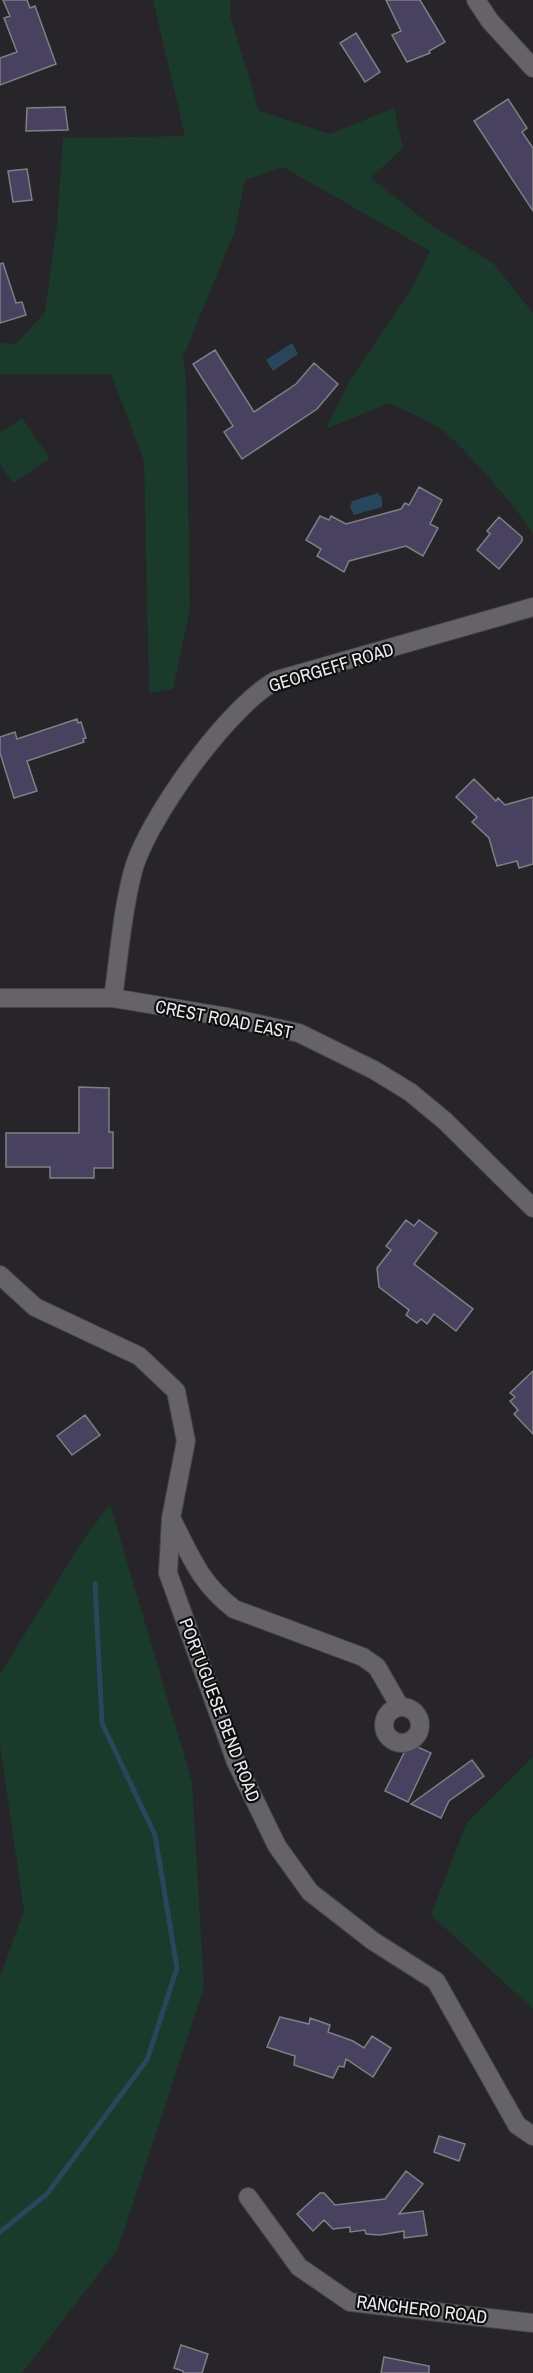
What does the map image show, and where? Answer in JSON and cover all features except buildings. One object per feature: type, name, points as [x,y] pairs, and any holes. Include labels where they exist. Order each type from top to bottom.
[{"type":"street","points":[[476,0],[490,21],[533,68]]},
{"type":"street","name":"GEORGEFF ROAD","points":[[113,998],[133,870],[158,818],[189,771],[228,721],[250,698],[277,680],[533,607]]},
{"type":"street","name":"CREST ROAD EAST","points":[[0,998],[113,998],[227,1017],[298,1033],[374,1070],[410,1092],[445,1121],[533,1208]]},
{"type":"street","name":"PORTUGUESE BEND ROAD","points":[[0,1275],[35,1307],[139,1356],[176,1391],[186,1441],[171,1518],[168,1573],[236,1762],[276,1846],[310,1892],[373,1941],[436,1981],[517,2125],[533,2136]]},
{"type":"street","points":[[171,1518],[205,1583],[220,1598],[234,1609],[363,1657],[377,1667],[400,1707]]},
{"type":"street","name":"RANCHERO ROAD","points":[[248,2197],[299,2267],[350,2302],[533,2323]]},
{"type":"green space","points":[[153,0],[231,0],[230,15],[259,111],[330,134],[394,108],[403,148],[371,178],[428,223],[493,263],[533,313],[533,534],[504,495],[461,447],[439,428],[421,418],[389,403],[326,429],[349,382],[412,288],[430,251],[283,167],[245,180],[235,231],[183,357],[186,377],[190,609],[173,689],[149,693],[144,461],[111,374],[0,374],[0,343],[16,344],[45,312],[57,224],[63,138],[185,136]]},
{"type":"green space","points":[[22,418],[50,458],[13,483],[0,464],[0,433]]},
{"type":"green space","points":[[110,1504],[192,1782],[204,1987],[118,2249],[22,2373],[0,2373],[0,1977],[24,1910],[0,1746],[0,1674],[83,1540]]},
{"type":"green space","points":[[533,1757],[533,2009],[431,1915],[466,1824]]},
{"type":"water","points":[[292,343],[298,354],[273,371],[266,360]]},
{"type":"water","points":[[378,493],[382,498],[382,507],[354,515],[350,507],[352,501]]},
{"type":"waterway","points":[[0,2232],[47,2194],[147,2060],[177,1968],[155,1835],[102,1723],[95,1583]]}]
